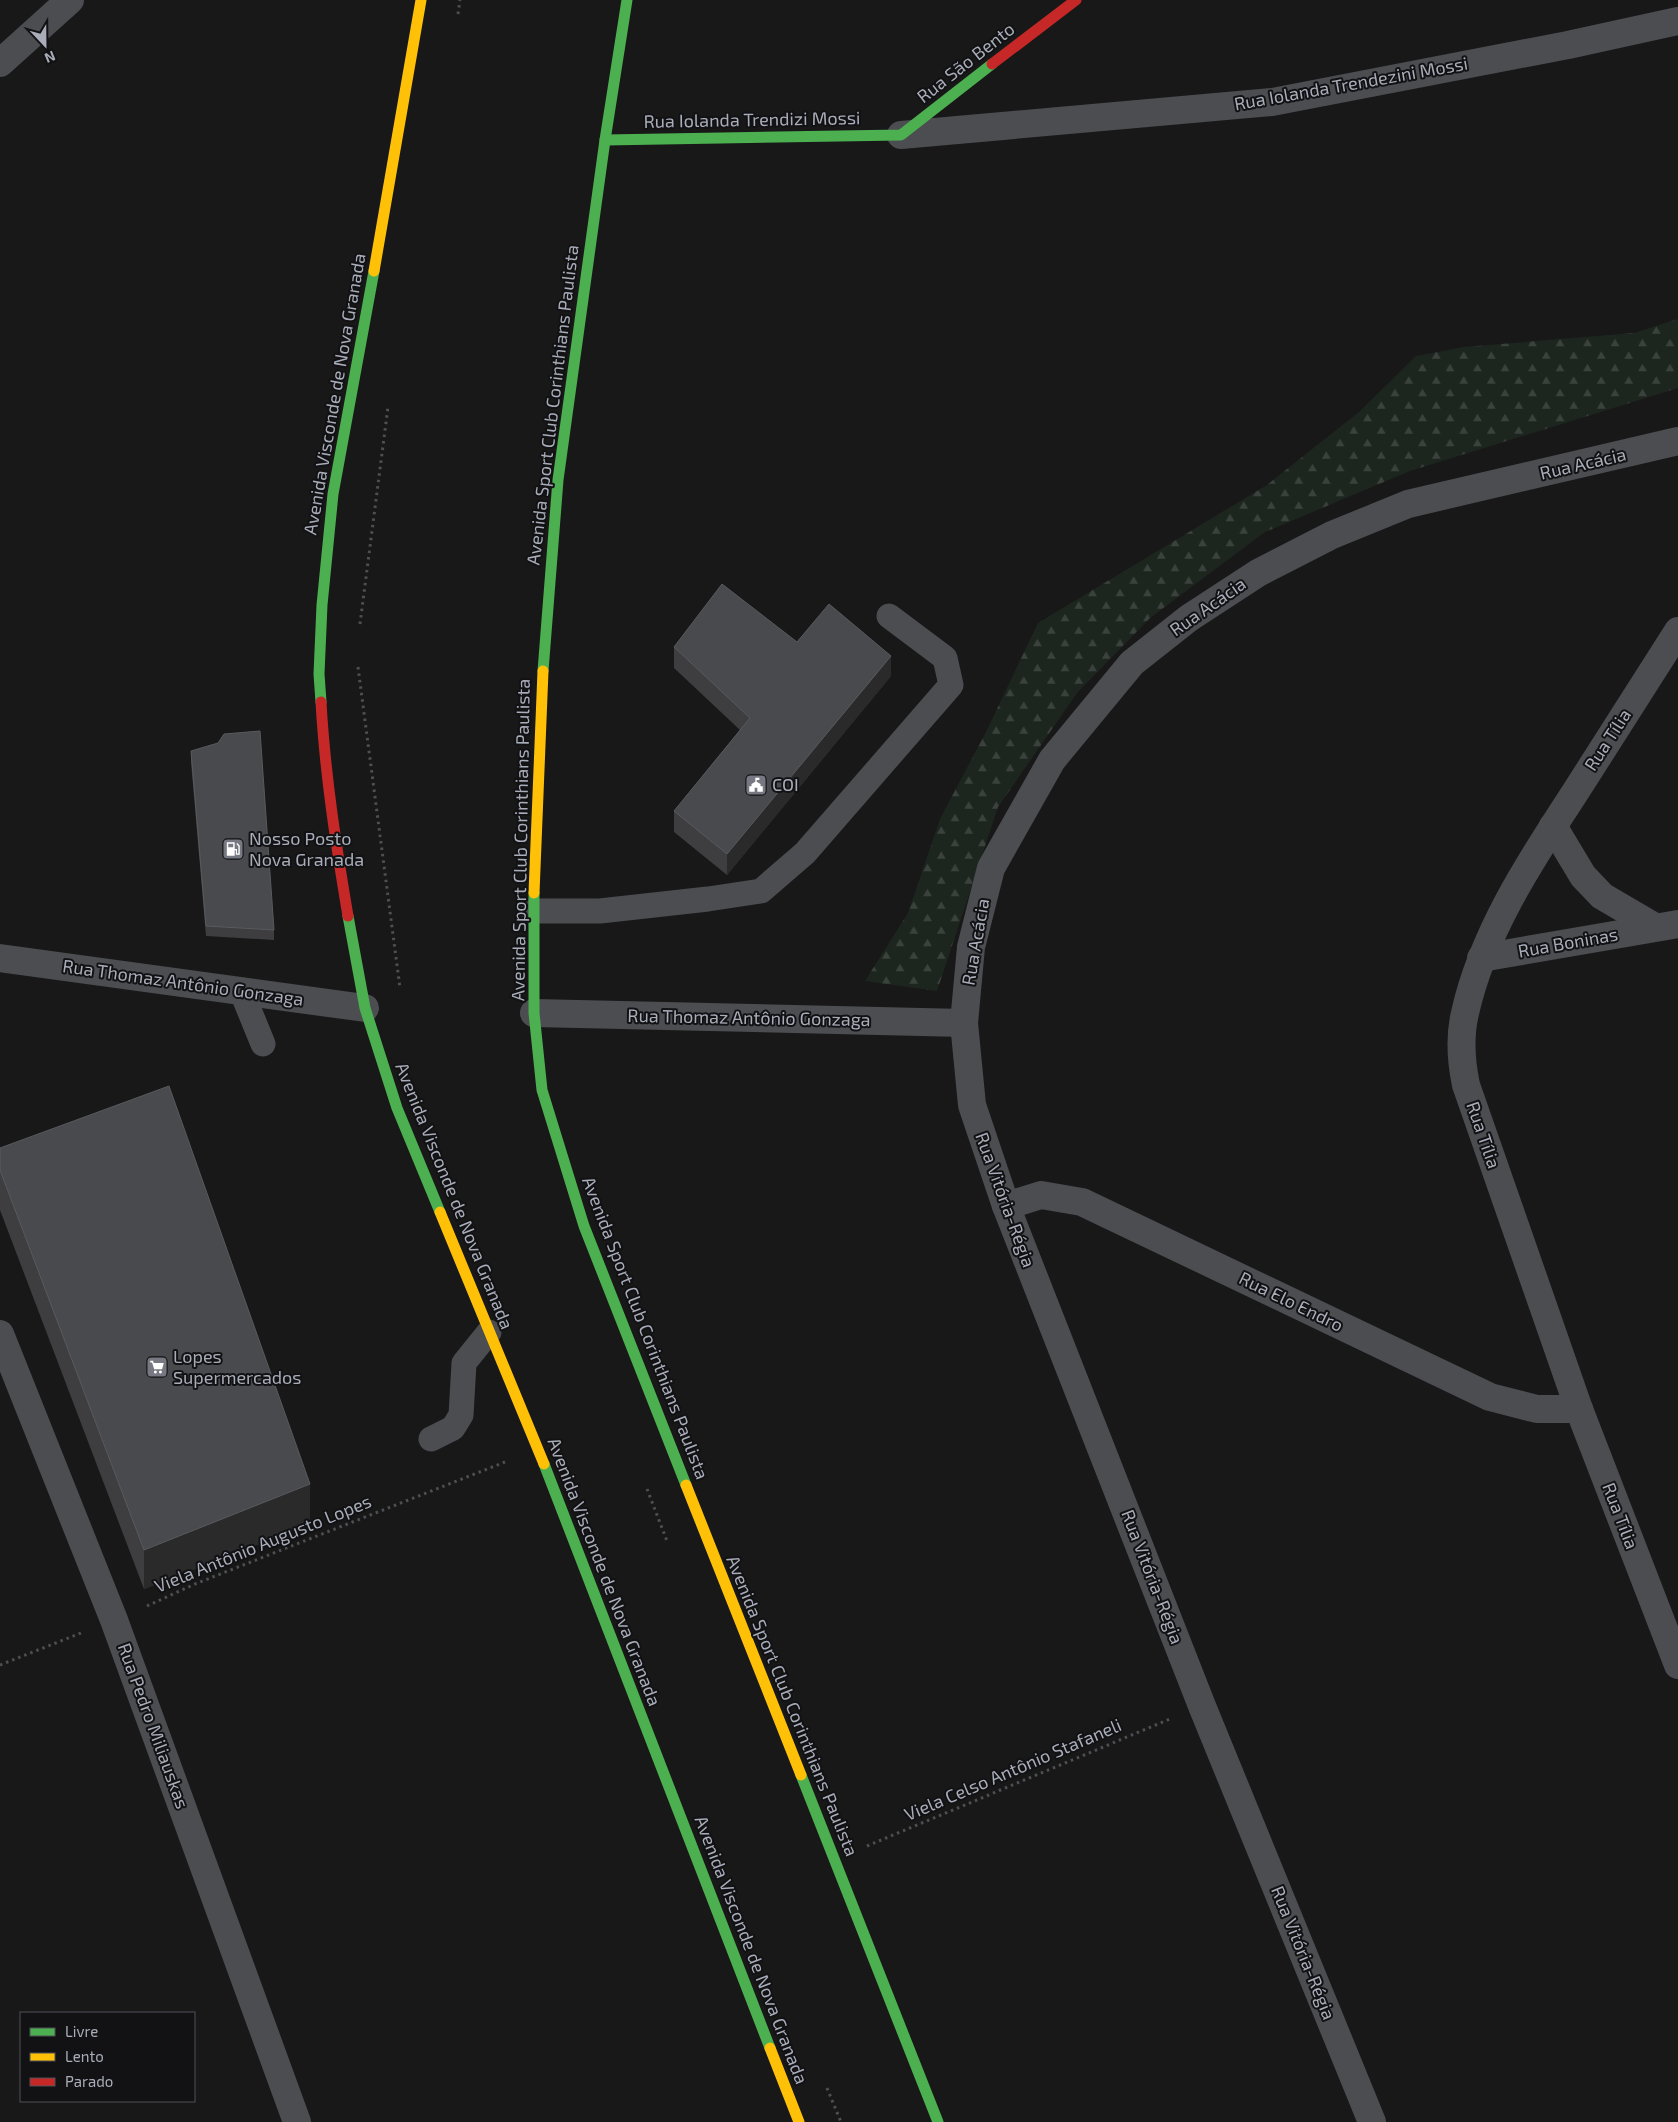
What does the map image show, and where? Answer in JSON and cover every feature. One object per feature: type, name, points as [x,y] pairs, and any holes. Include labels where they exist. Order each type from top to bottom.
[{"type":"main road","name":"Avenida Visconde de Nova Granada","points":[[421,0],[409,76],[333,494],[322,604],[319,674],[323,745],[336,848],[366,1008],[397,1108],[538,1449],[799,2122]]},
{"type":"main road","name":"Avenida Sport Club Corinthians Paulista","points":[[627,0],[605,140],[558,480],[540,710],[533,911],[534,1013],[542,1090],[584,1226],[938,2122]]},
{"type":"main road","name":"Rua São Bento","points":[[901,135],[1076,0]]},
{"type":"main road","name":"Rua Iolanda Trendizi Mossi","points":[[605,140],[901,135]]},
{"type":"street","points":[[0,63],[70,0]]},
{"type":"street","name":"Rua Iolanda Trendezini Mossi","points":[[901,135],[1272,102],[1558,47],[1678,21]]},
{"type":"street","name":"Rua Acácia","points":[[964,1024],[971,947],[991,868],[1052,760],[1132,663],[1189,618],[1258,573],[1332,535],[1408,504],[1678,441]]},
{"type":"street","name":"Rua Tília","points":[[1678,631],[1553,826],[1507,904],[1482,958],[1464,1014],[1460,1054],[1466,1085],[1579,1408],[1678,1665]]},
{"type":"street","name":"Rua Boninas","points":[[1553,826],[1582,876],[1602,896],[1667,925]]},
{"type":"street","name":"Rua Boninas","points":[[1482,958],[1667,925]]},
{"type":"street","name":"Rua Thomaz Antônio Gonzaga","points":[[0,958],[366,1008]]},
{"type":"street","name":"Rua Thomaz Antônio Gonzaga","points":[[534,1013],[964,1024]]},
{"type":"street","name":"Rua Vitória-Régia","points":[[964,1024],[972,1105],[1006,1206],[1202,1706],[1372,2122]]},
{"type":"street","name":"Rua Elo Endro","points":[[1006,1206],[1041,1195],[1082,1202],[1490,1397],[1537,1409],[1579,1408]]},
{"type":"street","name":"Rua Pedro Miliauskas","points":[[0,1334],[114,1620],[297,2122]]},
{"type":"lane","points":[[533,911],[600,911],[761,891],[805,853],[950,685],[945,658],[889,616]]},
{"type":"lane","points":[[241,990],[263,1044]]},
{"type":"lane","points":[[431,1439],[453,1428],[461,1416],[464,1363],[489,1332]]},
{"type":"path","name":"Viela Antônio Augusto Lopes","points":[[0,1665],[114,1620],[194,1584],[538,1449]]},
{"type":"path","points":[[646,1486],[667,1542]]},
{"type":"path","name":"Viela Celso Antônio Stafaneli","points":[[834,1860],[1202,1706]]},
{"type":"green space","points":[[1678,319],[1678,388],[1410,471],[1265,532],[1150,618],[1077,693],[998,807],[937,991],[865,981],[908,913],[940,819],[986,732],[1038,623],[1267,485],[1359,412],[1416,356],[1464,347],[1634,333]]},
{"type":"building","name":"COI","points":[[722,584],[797,642],[829,604],[891,656],[727,854],[674,811],[750,718],[674,647]]},
{"type":"building","name":"Nosso Posto Nova Granada","points":[[260,731],[274,930],[206,926],[191,751],[218,743],[224,734]]},
{"type":"building","name":"Lopes Supermercados","points":[[169,1086],[310,1484],[144,1550],[0,1170],[0,1148]]},
{"type":"traffic: fast","points":[[543,671],[558,480],[605,140],[627,0]]},
{"type":"traffic: fast","points":[[605,140],[901,135],[992,64]]},
{"type":"traffic: fast","points":[[321,702],[319,674],[322,605],[333,494],[374,271]]},
{"type":"traffic: fast","points":[[534,893],[534,1013],[542,1090],[584,1226],[686,1485]]},
{"type":"traffic: fast","points":[[348,916],[365,1008],[397,1108],[440,1212]]},
{"type":"traffic: fast","points":[[544,1464],[770,2048]]},
{"type":"traffic: fast","points":[[801,1775],[938,2122]]},
{"type":"traffic: slow","points":[[374,271],[421,0]]},
{"type":"traffic: slow","points":[[534,893],[543,671]]},
{"type":"traffic: slow","points":[[440,1212],[544,1464]]},
{"type":"traffic: slow","points":[[686,1485],[801,1775]]},
{"type":"traffic: slow","points":[[770,2048],[799,2122]]},
{"type":"traffic: jam","points":[[992,64],[1076,0]]},
{"type":"traffic: jam","points":[[321,702],[325,756],[348,916]]},
{"type":"place","name":"COI","points":[[756,785]]},
{"type":"place","name":"Nosso Posto Nova Granada","points":[[233,849]]},
{"type":"place","name":"Lopes Supermercados","points":[[157,1367]]}]
